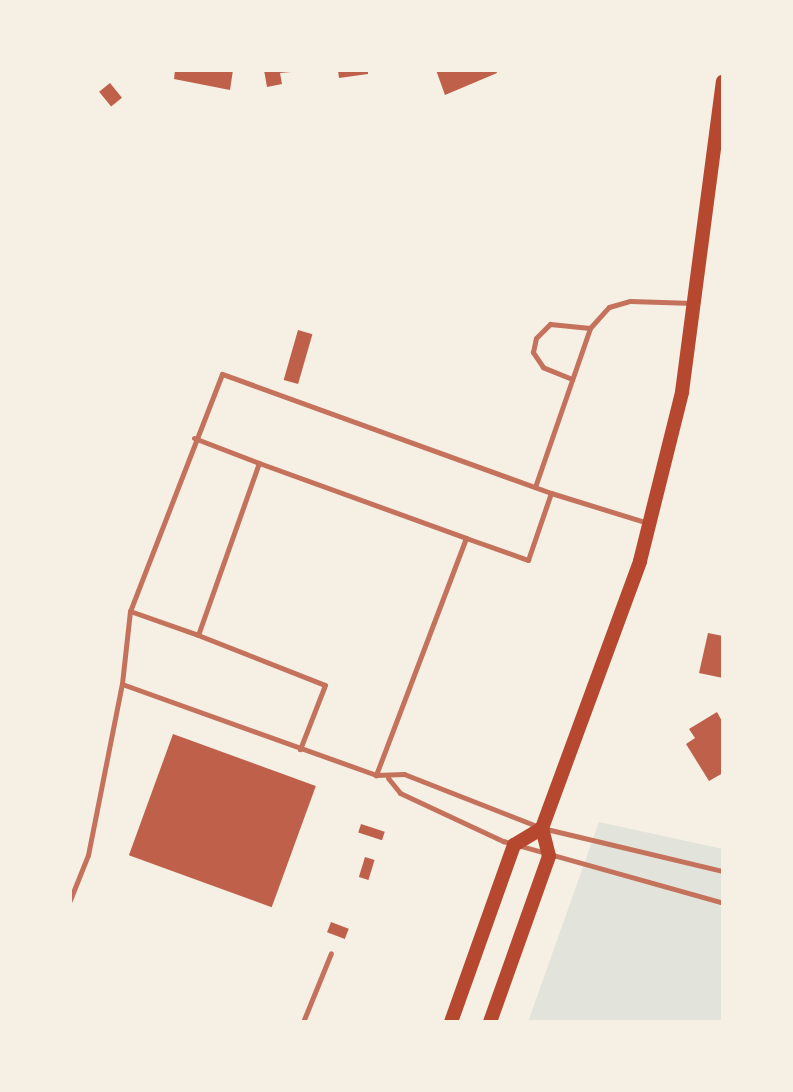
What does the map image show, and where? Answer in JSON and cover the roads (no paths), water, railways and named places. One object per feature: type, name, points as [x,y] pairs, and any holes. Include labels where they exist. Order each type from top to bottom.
[{"type":"main road","points":[[491,1022],[549,856],[542,828],[650,524],[696,304],[723,82]]},
{"type":"main road","points":[[452,1022],[514,845],[542,828]]},
{"type":"lane","points":[[535,487],[590,328],[609,307],[630,301],[696,304]]},
{"type":"lane","points":[[572,379],[542,367],[533,352],[536,338],[550,324],[590,328]]},
{"type":"lane","points":[[70,900],[88,855],[122,684],[130,611],[194,438],[222,374],[551,493],[650,524]]},
{"type":"lane","points":[[194,438],[528,560],[551,493]]},
{"type":"lane","points":[[198,635],[259,463]]},
{"type":"lane","points":[[376,775],[466,538]]},
{"type":"lane","points":[[130,611],[325,685],[300,749]]},
{"type":"lane","points":[[122,684],[376,775],[388,778],[404,774],[542,828],[723,871]]},
{"type":"lane","points":[[388,778],[412,800],[514,845],[723,903]]},
{"type":"lane","points":[[303,1022],[331,953]]}]
